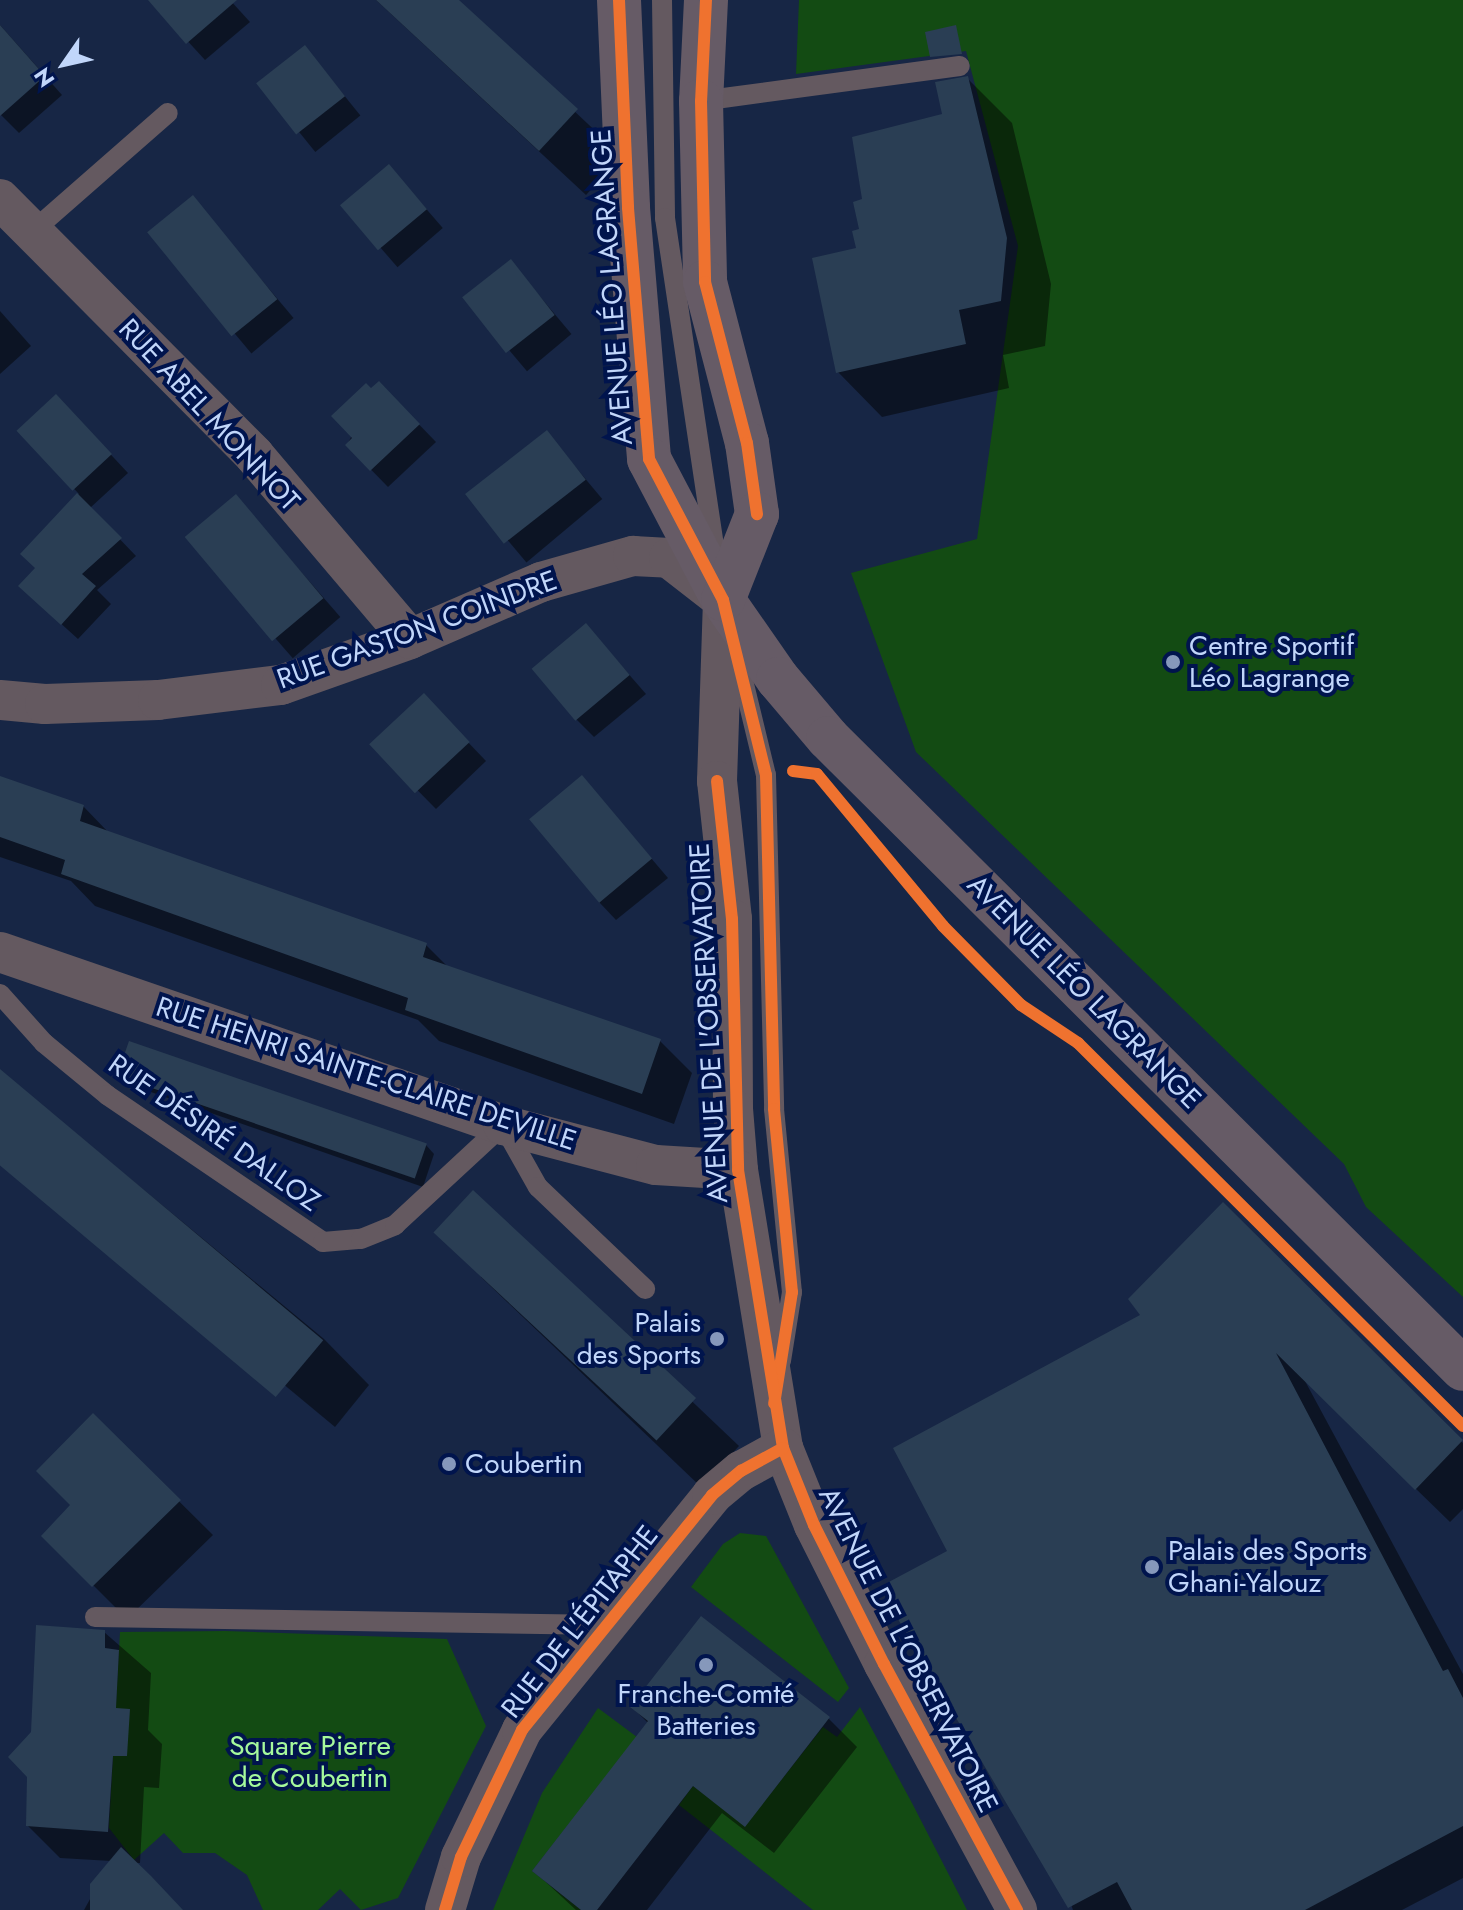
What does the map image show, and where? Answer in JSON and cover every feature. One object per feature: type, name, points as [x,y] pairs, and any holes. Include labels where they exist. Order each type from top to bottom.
[{"type":"main road","name":"AVENUE LÉO LAGRANGE","points":[[619,0],[628,208],[649,459],[723,600],[778,679],[828,738],[1463,1369]]},
{"type":"main road","points":[[706,0],[701,101],[705,282],[747,443],[757,514],[723,600]]},
{"type":"street","name":"RUE ABEL MONNOT","points":[[0,199],[254,455],[410,639]]},
{"type":"street","name":"RUE GASTON COINDRE","points":[[0,700],[45,704],[158,700],[281,685],[410,639],[541,582],[633,556],[669,558],[723,600]]},
{"type":"street","name":"AVENUE DE L'OBSERVATOIRE","points":[[723,600],[717,781],[732,919],[738,1170],[783,1448],[814,1525],[884,1664],[1017,1910]]},
{"type":"street","name":"RUE HENRI SAINTE-CLAIRE DEVILLE","points":[[0,952],[503,1125],[656,1165],[738,1170]]},
{"type":"street","name":"RUE DE L'ÉPITAPHE","points":[[445,1910],[461,1857],[522,1730],[712,1495],[741,1471],[783,1448]]},
{"type":"lane","name":"AVENUE LÉO LAGRANGE","points":[[662,0],[665,218],[697,451],[723,600]]},
{"type":"lane","points":[[701,101],[960,66]]},
{"type":"lane","points":[[33,231],[168,113]]},
{"type":"lane","name":"AVENUE DE L'OBSERVATOIRE","points":[[723,600],[766,775],[774,1109],[792,1292],[774,1404]]},
{"type":"lane","name":"RUE DÉSIRÉ DALLOZ","points":[[0,994],[44,1043],[107,1095],[323,1242],[361,1239],[395,1225],[503,1125]]},
{"type":"lane","points":[[503,1125],[538,1187],[645,1289]]},
{"type":"lane","points":[[95,1617],[607,1625]]},
{"type":"green space","name":"Centre Sportif Léo Lagrange","points":[[799,0],[1463,0],[1463,1297],[1366,1207],[1344,1164],[916,752],[851,573],[977,539],[1018,246],[966,51],[796,74]]},
{"type":"green space","points":[[740,1533],[766,1536],[849,1688],[838,1702],[691,1587],[723,1544]]},
{"type":"green space","name":"Square Pierre de Coubertin","points":[[225,1631],[447,1639],[486,1726],[398,1898],[361,1910],[340,1889],[318,1910],[263,1910],[247,1875],[215,1853],[183,1853],[164,1833],[134,1860],[109,1828],[120,1632]]},
{"type":"green space","points":[[860,1707],[967,1910],[813,1910],[679,1805],[693,1786],[745,1826],[823,1727],[837,1737]]},
{"type":"green space","points":[[598,1708],[637,1737],[532,1871],[581,1910],[493,1910],[542,1793]]},
{"type":"building","points":[[148,0],[237,0],[186,44]]},
{"type":"building","points":[[376,0],[459,0],[578,109],[539,151]]},
{"type":"building","points":[[0,25],[45,76],[0,116]]},
{"type":"building","points":[[956,25],[962,54],[930,57],[925,32]]},
{"type":"building","points":[[305,45],[345,96],[296,134],[256,83]]},
{"type":"building","points":[[968,76],[1007,238],[1001,301],[959,310],[966,344],[836,373],[812,258],[856,248],[852,231],[859,229],[853,202],[862,199],[852,137],[942,114],[935,82]]},
{"type":"building","points":[[389,164],[427,209],[378,250],[340,205]]},
{"type":"building","points":[[193,195],[277,299],[231,336],[147,232]]},
{"type":"building","points":[[511,259],[555,315],[506,353],[462,297]]},
{"type":"building","points":[[379,381],[420,424],[370,471],[345,445],[352,438],[331,416],[366,383],[371,388]]},
{"type":"building","points":[[56,394],[112,454],[72,491],[17,431]]},
{"type":"building","points":[[547,430],[586,480],[504,544],[465,494]]},
{"type":"building","points":[[77,493],[122,538],[82,574],[96,586],[61,625],[18,586],[35,568],[20,554]]},
{"type":"building","points":[[236,494],[323,598],[272,641],[185,537]]},
{"type":"building","points":[[586,623],[630,675],[575,721],[532,669]]},
{"type":"building","points":[[424,693],[470,742],[415,793],[369,744]]},
{"type":"building","points":[[582,775],[652,858],[599,903],[529,819]]},
{"type":"building","points":[[0,776],[84,805],[80,821],[427,943],[423,957],[661,1039],[642,1094],[405,1010],[408,998],[61,874],[65,860],[0,837]]},
{"type":"building","points":[[129,1041],[427,1144],[415,1179],[117,1076]]},
{"type":"building","points":[[0,1069],[323,1340],[276,1397],[0,1166]]},
{"type":"building","points":[[473,1190],[696,1398],[657,1440],[433,1232]]},
{"type":"building","name":"Palais des Sports Ghani-Yalouz","points":[[1223,1202],[1463,1440],[1415,1490],[1276,1353],[1443,1671],[1448,1669],[1463,1698],[1463,1826],[1305,1910],[1132,1910],[1117,1882],[1068,1908],[892,1609],[885,1584],[947,1551],[893,1448],[1140,1315],[1128,1299]]},
{"type":"building","points":[[93,1413],[181,1500],[92,1587],[41,1536],[70,1505],[36,1471]]},
{"type":"building","points":[[701,1616],[830,1717],[745,1827],[693,1786],[597,1910],[581,1910],[532,1871],[648,1721],[630,1707]]},
{"type":"building","points":[[36,1625],[105,1630],[105,1648],[119,1650],[116,1708],[130,1709],[127,1756],[113,1756],[108,1832],[26,1826],[27,1777],[8,1757],[31,1732]]},
{"type":"building","points":[[121,1847],[183,1910],[90,1910],[90,1884]]},
{"type":"cycle path","points":[[619,0],[628,208],[649,459],[723,600],[766,775],[774,1109],[792,1292],[774,1404]]},
{"type":"cycle path","points":[[706,0],[701,101],[705,282],[747,443],[757,514]]},
{"type":"cycle path","points":[[793,771],[817,774],[943,926],[1021,1005],[1078,1043],[1463,1426]]},
{"type":"cycle path","points":[[717,781],[732,919],[738,1170],[783,1448],[814,1525],[884,1664],[1017,1910]]},
{"type":"cycle path","points":[[445,1910],[461,1857],[522,1730],[712,1495],[741,1471],[783,1448]]},
{"type":"place","name":"Centre Sportif Léo Lagrange","points":[[1173,662]]},
{"type":"place","name":"Palais des Sports","points":[[717,1339]]},
{"type":"place","name":"Coubertin","points":[[449,1464]]},
{"type":"place","name":"Palais des Sports Ghani-Yalouz","points":[[1152,1567]]},
{"type":"place","name":"Franche-Comté Batteries","points":[[706,1665]]}]
